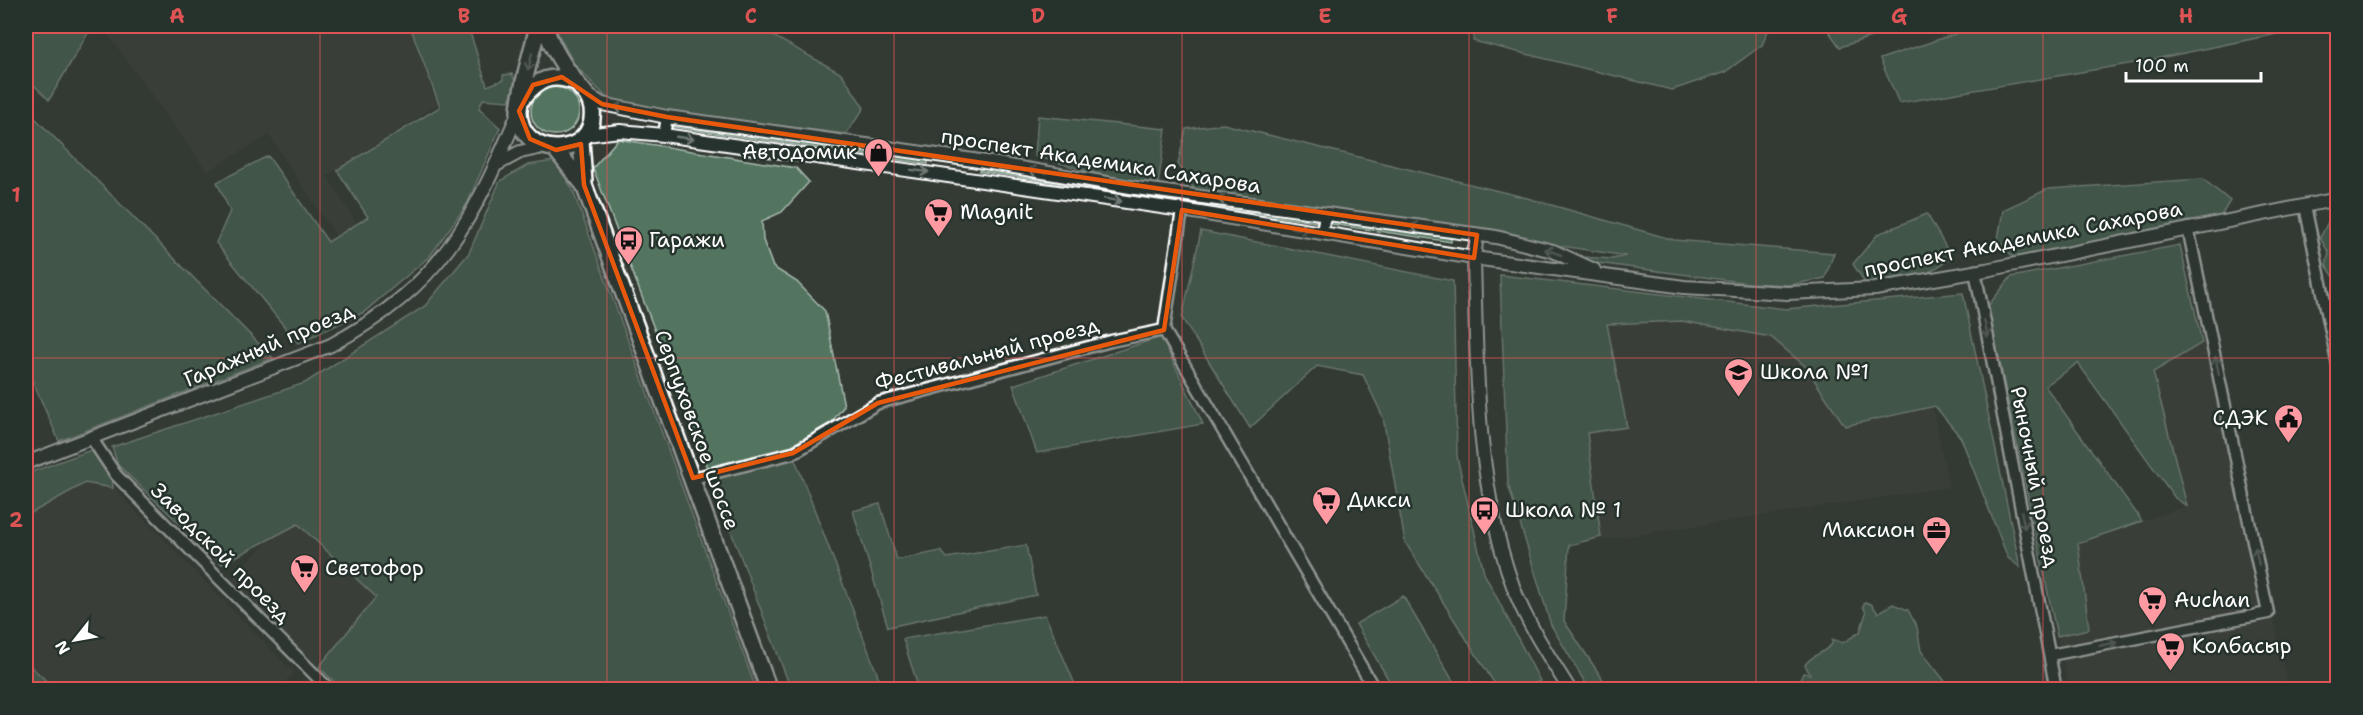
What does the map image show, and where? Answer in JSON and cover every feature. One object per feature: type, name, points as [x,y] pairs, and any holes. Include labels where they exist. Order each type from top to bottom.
[{"type":"main road","points":[[538,26],[521,104],[522,126],[530,139],[550,149],[584,185]]},
{"type":"main road","points":[[545,26],[560,60],[575,82],[588,95],[592,108],[592,121],[583,137],[572,146],[550,149]]},
{"type":"main road","points":[[521,104],[533,85],[550,77],[562,77],[575,82]]},
{"type":"main road","points":[[583,137],[584,185]]},
{"type":"main road","name":"Серпуховское шоссе","points":[[584,185],[769,690]]},
{"type":"street","name":"проспект Академика Сахарова","points":[[588,95],[602,104],[667,117],[972,160],[1136,188],[1477,235],[1553,251],[1606,275]]},
{"type":"street","name":"Гаражный проезд","points":[[26,463],[331,345],[368,325],[402,299],[437,265],[466,226],[496,165],[521,104]]},
{"type":"street","points":[[664,135],[667,117]]},
{"type":"street","name":"проспект Академика Сахарова","points":[[583,137],[620,131],[664,135],[970,178],[1474,258],[1606,275],[1684,288],[1787,293],[1875,289],[2337,199]]},
{"type":"street","points":[[496,165],[520,152],[550,149]]},
{"type":"street","points":[[970,178],[972,160]]},
{"type":"street","points":[[1136,188],[1136,204]]},
{"type":"street","points":[[2305,206],[2337,366]]},
{"type":"street","points":[[1182,210],[1164,330],[1375,690]]},
{"type":"street","points":[[1322,233],[1325,214]]},
{"type":"street","points":[[2050,655],[2268,613],[2188,228]]},
{"type":"street","points":[[1477,235],[1474,258],[1479,418],[1490,499],[1515,591],[1569,690]]},
{"type":"street","name":"Рыночный проезд","points":[[1975,271],[2056,690]]},
{"type":"street","name":"Фестивальный проезд","points":[[693,478],[793,453],[878,403],[1111,340],[1164,330]]},
{"type":"street","name":"Заводской проезд","points":[[92,439],[116,475],[330,690]]},
{"type":"highlighted area","points":[[562,77],[602,104],[667,117],[1477,235],[1474,258],[1182,210],[1164,330],[878,403],[793,453],[693,478],[584,185],[581,144],[556,150],[530,139],[519,111],[533,85]]},
{"type":"shaded area","points":[[102,26],[409,26],[437,105],[327,176],[357,224],[336,236],[269,135],[207,171]]},
{"type":"shaded area","name":"Школа №1","points":[[1528,279],[1786,309],[1910,297],[1949,487],[1569,545]]},
{"type":"shaded area","points":[[2216,340],[2288,689],[2069,689],[2057,636],[2089,629],[2078,543],[2186,506],[2153,372],[2202,343]]},
{"type":"shaded area","points":[[86,482],[113,488],[294,673],[277,689],[55,689],[26,662],[26,516]]},
{"type":"shaded area","points":[[297,510],[387,595],[319,667],[229,581]]},
{"type":"shaded area","points":[[1305,681],[1335,685],[1339,689],[1252,689]]},
{"type":"green space","points":[[26,26],[92,26],[49,100],[26,77]]},
{"type":"green space","points":[[410,26],[468,26],[487,86],[503,80],[503,75],[512,74],[516,83],[509,101],[483,99],[479,108],[500,128],[467,204],[430,256],[364,312],[298,343],[216,243],[230,211],[217,182],[268,156],[328,242],[368,217],[337,170],[440,107]]},
{"type":"green space","points":[[554,26],[755,26],[842,74],[864,108],[846,134],[658,111],[610,101],[574,64]]},
{"type":"green space","points":[[1475,26],[1770,26],[1762,45],[1725,72],[1672,90],[1473,41]]},
{"type":"green space","points":[[1825,26],[1904,26],[1840,47]]},
{"type":"green space","points":[[1979,26],[2315,26],[2140,62],[1899,103],[1880,59]]},
{"type":"green space","points":[[550,87],[560,87],[575,97],[579,111],[575,125],[569,131],[560,135],[550,135],[535,125],[531,116],[531,106],[541,91]]},
{"type":"green space","points":[[26,109],[273,358],[59,441],[26,366]]},
{"type":"green space","points":[[1038,116],[1166,129],[1157,191],[1035,156]]},
{"type":"green space","points":[[674,123],[928,160],[928,164],[673,127]]},
{"type":"green space","points":[[1223,124],[1527,198],[1674,240],[1834,253],[1825,278],[1790,285],[1749,283],[1597,263],[1581,257],[1612,259],[1626,256],[1194,189],[1178,164],[1186,129]]},
{"type":"green space","points":[[618,139],[796,168],[809,182],[782,212],[762,221],[763,240],[773,267],[797,282],[825,311],[844,406],[831,423],[790,446],[883,689],[791,689],[593,168]]},
{"type":"green space","points":[[554,161],[572,188],[756,689],[342,689],[319,667],[376,597],[298,524],[222,564],[118,465],[112,447],[305,383],[425,306],[469,253],[500,181],[528,165]]},
{"type":"green space","points":[[979,168],[1128,190],[1128,194],[979,171]]},
{"type":"green space","points":[[2203,179],[2230,201],[2219,219],[2015,260],[1998,239],[2003,210],[2048,189]]},
{"type":"green space","points":[[1144,193],[1315,218],[1315,222],[1143,197]]},
{"type":"green space","points":[[1927,214],[1952,258],[1911,283],[1868,287],[1853,264],[1878,234]]},
{"type":"green space","points":[[2337,215],[2337,281],[2326,265],[2329,253],[2320,238],[2328,222]]},
{"type":"green space","points":[[1331,220],[1451,238],[1451,242],[1330,224]]},
{"type":"green space","points":[[1201,231],[1453,281],[1457,457],[1484,573],[1540,681],[1521,689],[1498,689],[1405,542],[1383,417],[1363,375],[1317,366],[1250,428],[1182,318]]},
{"type":"green space","points":[[2180,245],[2202,343],[2153,372],[2187,506],[2175,498],[2078,363],[2045,386],[2142,521],[2078,543],[2089,629],[2057,636],[1988,306],[2011,277]]},
{"type":"green space","points":[[1500,275],[1786,309],[1963,293],[2020,567],[2008,558],[1961,438],[1935,406],[1845,426],[1805,366],[1771,337],[1682,321],[1607,324],[1627,427],[1587,433],[1601,537],[1569,545],[1564,621],[1609,689],[1589,689],[1551,625],[1508,484]]},
{"type":"green space","points":[[1161,337],[1203,424],[1037,453],[1013,385]]},
{"type":"green space","points":[[91,450],[110,468],[113,488],[85,483],[26,516],[26,474]]},
{"type":"green space","points":[[880,504],[897,560],[941,551],[947,558],[1026,545],[1036,595],[888,627],[853,511]]},
{"type":"green space","points":[[1403,596],[1453,681],[1439,689],[1394,689],[1356,624]]},
{"type":"green space","points":[[1865,602],[1871,604],[1878,613],[1893,604],[1908,610],[1917,627],[1921,651],[1951,689],[1801,689],[1802,687],[1798,685],[1803,673],[1810,674],[1805,665],[1808,662],[1829,647],[1832,639],[1843,643],[1860,632],[1866,613],[1863,606]]},
{"type":"green space","points":[[1045,615],[1077,689],[919,689],[903,639]]},
{"type":"green space","points":[[26,662],[55,689],[26,689]]},
{"type":"place","name":"Автодомик","points":[[878,178]]},
{"type":"place","name":"Magnit","points":[[939,238]]},
{"type":"place","name":"Гаражи","points":[[628,266]]},
{"type":"place","name":"Школа №1","points":[[1739,398]]},
{"type":"place","name":"СДЭК","points":[[2289,444]]},
{"type":"place","name":"Дикси","points":[[1326,526]]},
{"type":"place","name":"Школа № 1","points":[[1484,536]]},
{"type":"place","name":"Максион","points":[[1936,556]]},
{"type":"place","name":"Светофор","points":[[304,594]]},
{"type":"place","name":"Auchan","points":[[2153,626]]},
{"type":"place","name":"Колбасыр","points":[[2171,672]]}]
